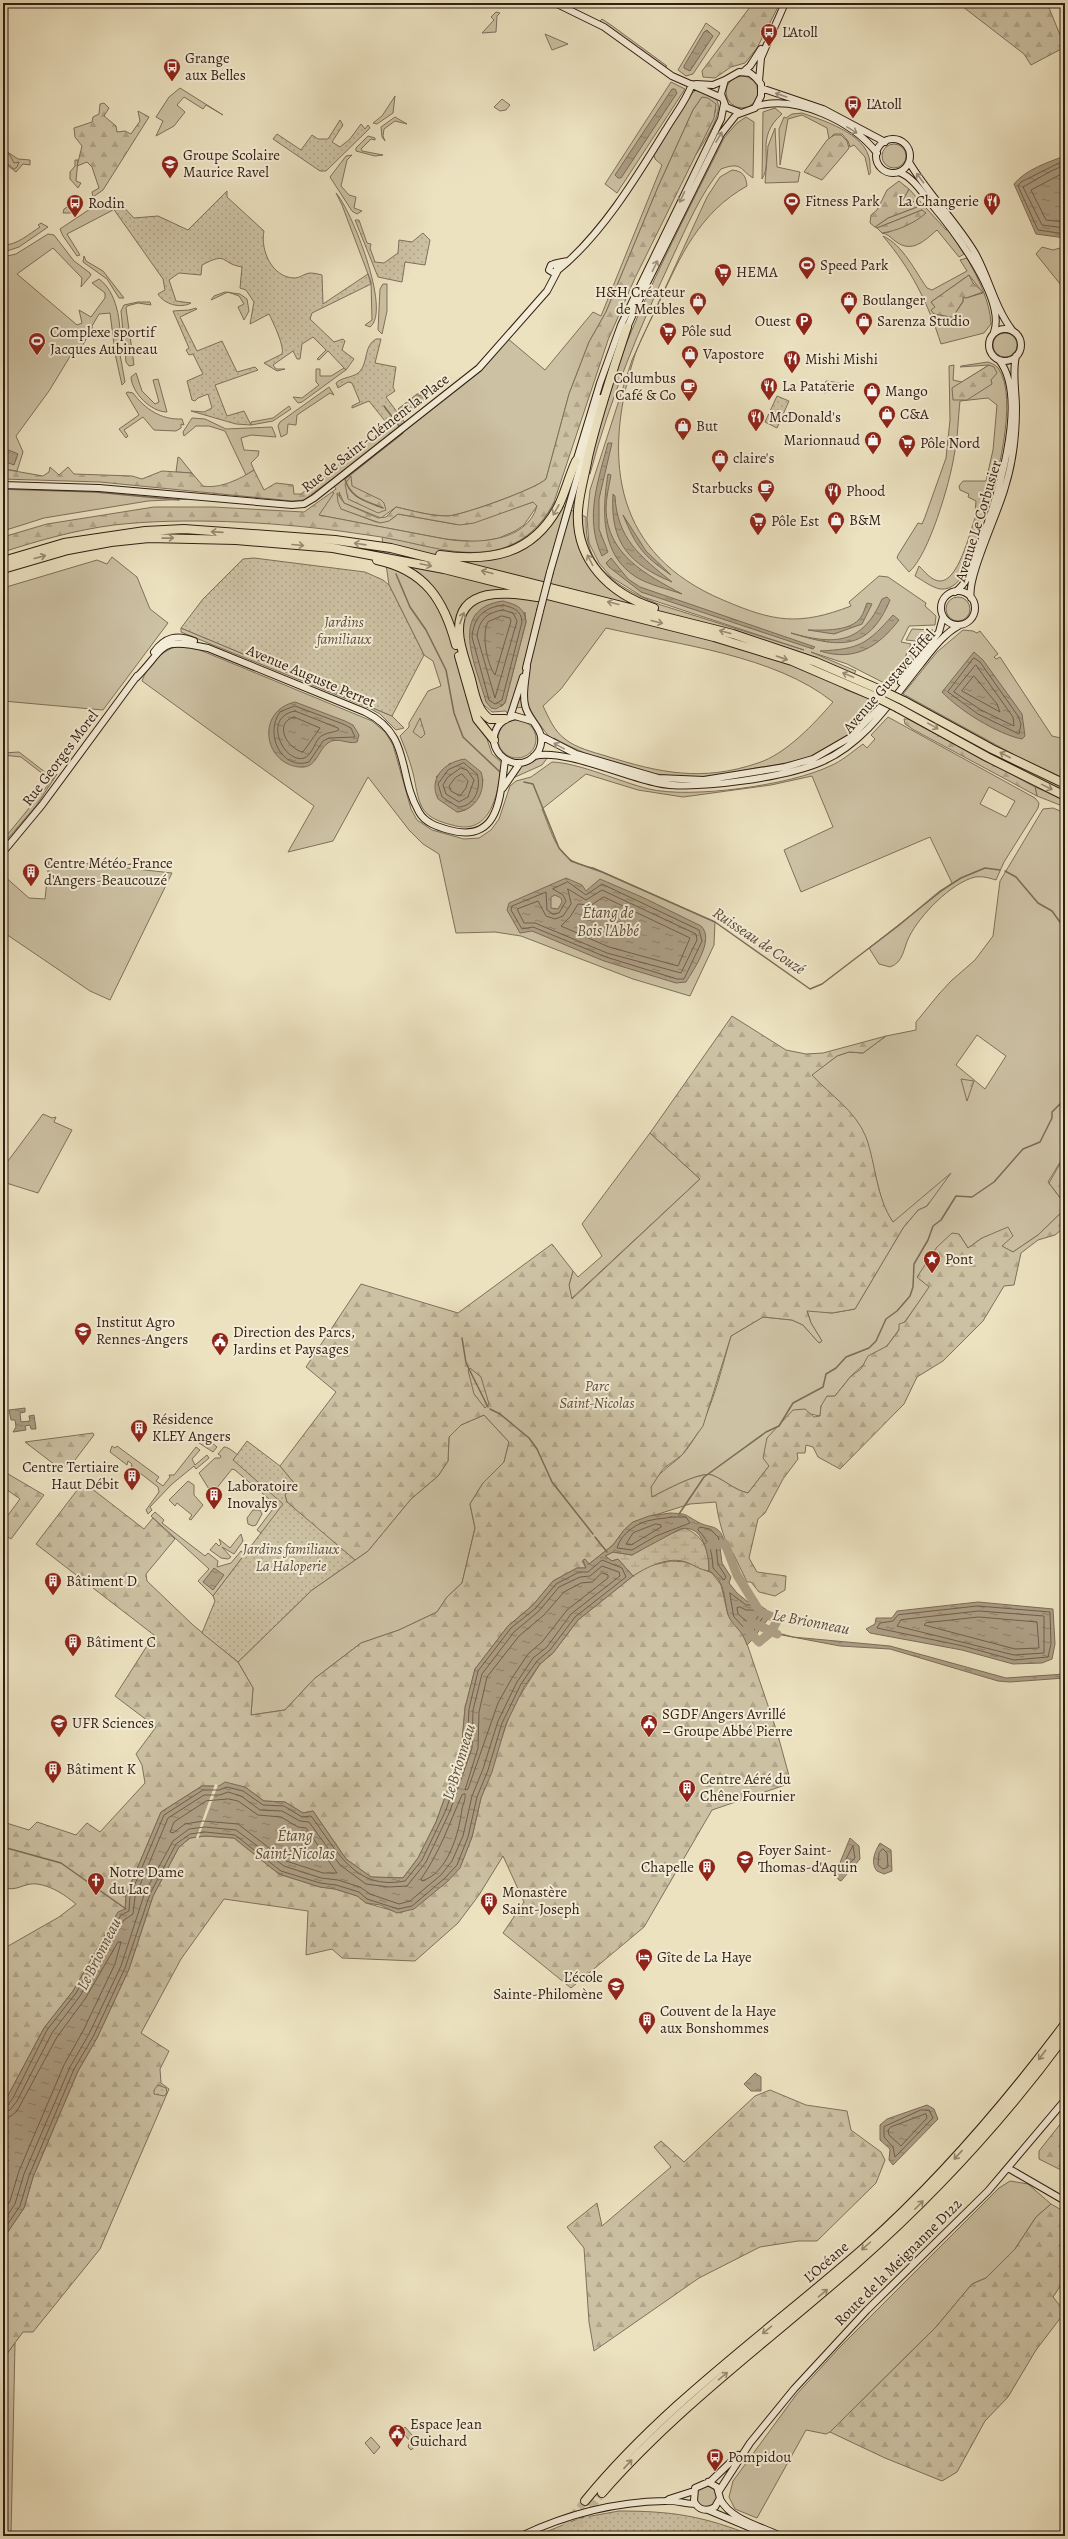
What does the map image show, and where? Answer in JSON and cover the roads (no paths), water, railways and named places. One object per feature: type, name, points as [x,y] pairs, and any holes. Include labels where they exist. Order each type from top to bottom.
[{"type":"highway","points":[[627,327],[596,420],[578,511],[583,544],[600,576],[620,594],[638,603],[793,654],[881,694],[1065,784]]},
{"type":"highway","points":[[414,553],[479,558],[493,557],[517,548],[537,534],[553,516],[576,461]]},
{"type":"highway","points":[[3,561],[64,543],[106,535],[184,529],[335,540],[414,553],[705,626]]},
{"type":"highway","points":[[3,569],[68,550],[149,538],[236,540],[350,551],[444,569],[592,606],[765,652],[881,694]]},
{"type":"highway","points":[[350,551],[363,557],[404,569],[418,578],[435,595],[448,616],[478,719],[494,740]]},
{"type":"highway","points":[[507,718],[490,719],[480,710],[459,638],[459,626],[462,614],[478,598],[499,592],[592,606]]},
{"type":"highway","points":[[901,704],[987,757],[1065,796]]},
{"type":"highway","name":"L’Océane","points":[[585,2501],[618,2464],[663,2419],[835,2273],[916,2198],[991,2118],[1065,2024]]},
{"type":"highway","name":"L’Océane","points":[[602,2493],[639,2452],[677,2416],[856,2264],[916,2209],[1005,2112],[1065,2036]]},
{"type":"street","points":[[556,3],[604,27],[672,76],[692,84],[723,101],[730,110],[741,113]]},
{"type":"street","points":[[527,666],[524,702],[527,713],[541,736],[540,747],[534,756],[520,763],[505,760],[496,750],[494,740],[496,729],[507,718],[527,666],[566,513],[598,405],[627,327],[715,144],[730,121],[741,113],[751,111],[757,106],[762,96],[759,81],[759,65],[785,3]]},
{"type":"street","points":[[743,72],[750,66],[770,36]]},
{"type":"street","points":[[692,84],[713,84],[725,80],[732,74],[743,72],[750,73],[759,81]]},
{"type":"street","points":[[566,513],[576,461],[621,325],[721,119],[723,101],[721,90],[725,80]]},
{"type":"street","name":"Rue de Saint-Clément la Place","points":[[3,485],[93,488],[223,500],[292,505],[304,504],[314,498],[476,371],[508,338],[552,283],[557,272],[590,240],[622,196],[653,150],[692,84]]},
{"type":"street","points":[[761,88],[823,108],[885,142],[897,140],[904,143],[910,153],[909,162],[899,172]]},
{"type":"street","points":[[757,106],[773,102],[805,108],[865,138],[877,152]]},
{"type":"street","points":[[885,142],[877,152],[877,159],[882,168],[891,172],[899,172],[912,180],[947,220],[973,260],[996,317],[994,332],[990,340],[989,348],[993,355],[999,360],[1008,360],[1016,356],[1021,342],[1018,335],[1012,330],[1003,317],[988,280],[973,250],[909,162]]},
{"type":"street","name":"Rue de Saint-Clément la Place","points":[[554,264],[569,260]]},
{"type":"street","points":[[550,272],[557,272],[558,267],[554,264],[549,267],[552,283]]},
{"type":"street","points":[[994,332],[1004,328],[1012,330]]},
{"type":"street","name":"Avenue Le Corbusier","points":[[971,598],[971,582],[997,515],[1011,464],[1015,422],[1014,371],[1016,356]]},
{"type":"street","name":"Avenue Le Corbusier","points":[[955,592],[964,584],[969,573],[992,512],[1004,470],[1009,434],[1010,397],[1007,374],[999,360]]},
{"type":"street","points":[[955,592],[965,593],[971,598],[974,604],[974,613],[968,622],[960,625],[948,622],[943,617],[941,610],[943,601],[948,594],[955,592]]},
{"type":"street","name":"Avenue Gustave Eiffel","points":[[541,736],[576,754],[669,780],[704,780],[800,764],[835,749],[865,725],[927,648],[941,628],[943,617]]},
{"type":"street","name":"Avenue Gustave Eiffel","points":[[534,756],[551,754],[642,780],[682,787],[706,785],[800,769],[828,759],[863,734],[935,646],[960,625]]},
{"type":"street","name":"Avenue Auguste Perret","points":[[174,640],[189,642],[208,648],[376,717],[388,728],[398,743],[415,803],[423,818],[431,824],[462,833],[478,831],[489,823],[494,815],[502,790],[505,760]]},
{"type":"street","name":"Rue Georges Morel","points":[[3,852],[42,805],[136,678],[157,652],[174,640]]},
{"type":"street","points":[[507,718],[523,716],[532,720]]},
{"type":"street","name":"Avenue Auguste Perret","points":[[502,790],[520,763]]},
{"type":"street","name":"Route de la Meignanne D122","points":[[750,2443],[825,2354],[952,2229],[1008,2168],[1065,2100]]},
{"type":"street","points":[[1008,2168],[1065,2201]]},
{"type":"street","points":[[665,2501],[694,2490],[700,2484],[708,2482],[721,2472],[750,2443]]},
{"type":"street","points":[[719,2490],[750,2443]]},
{"type":"street","points":[[708,2482],[715,2485],[719,2490],[720,2499],[727,2510],[734,2515],[781,2536]]},
{"type":"street","points":[[694,2490],[693,2498],[695,2504]]},
{"type":"street","points":[[708,2510],[716,2506],[720,2499]]},
{"type":"street","points":[[521,2536],[550,2522],[587,2511],[665,2501],[695,2504],[770,2536]]},
{"type":"water","points":[[707,30],[713,36],[690,71],[684,68],[704,32]]},
{"type":"water","points":[[672,89],[675,89],[677,93],[621,178],[618,178],[615,175]]},
{"type":"water","points":[[1065,156],[1065,238],[1036,234],[1014,184],[1030,171]]},
{"type":"water","points":[[423,393],[425,399],[410,413],[403,414],[398,409],[417,394]]},
{"type":"water","points":[[608,443],[612,443],[599,499],[599,529],[608,552],[602,556],[594,528],[593,514],[594,500]]},
{"type":"water","points":[[6,449],[18,454],[14,465],[3,461]]},
{"type":"water","points":[[608,474],[611,475],[606,509],[608,525],[613,539],[631,562],[643,571],[682,594],[641,580],[624,567],[616,556],[610,544],[606,530],[605,502]]},
{"type":"water","points":[[613,494],[615,496],[620,524],[626,536],[650,564],[672,582],[644,568],[625,550],[619,539],[615,526]]},
{"type":"water","points":[[623,515],[646,551],[671,575],[653,562],[641,549],[632,535]]},
{"type":"water","points":[[611,558],[628,579],[640,587],[815,647],[813,649],[641,592],[609,567],[606,563]]},
{"type":"water","points":[[887,597],[890,600],[881,617],[872,629],[861,637],[850,642],[837,643],[823,641],[791,633],[821,639],[833,640],[845,638],[856,633],[865,625],[874,614],[882,599]]},
{"type":"water","points":[[503,601],[519,607],[524,613],[526,622],[505,703],[496,709],[491,708],[486,702],[472,656],[470,627],[475,615],[486,606]]},
{"type":"water","points":[[867,603],[872,604],[862,624],[834,634],[808,630],[836,629],[851,625],[861,617]]},
{"type":"water","points":[[893,615],[899,620],[891,630],[874,645],[865,650],[844,655],[820,651],[845,649],[862,643],[876,633]]},
{"type":"water","points":[[974,652],[983,660],[1022,714],[1025,736],[1022,739],[990,727],[958,706],[942,692]]},
{"type":"water","points":[[295,702],[353,725],[359,735],[357,742],[354,743],[339,740],[331,741],[324,746],[316,759],[310,765],[305,767],[299,767],[287,763],[278,756],[272,747],[269,736],[270,725],[274,715],[282,707]]},
{"type":"water","points":[[465,759],[481,772],[482,786],[481,792],[475,803],[464,810],[457,812],[438,799],[435,792],[435,785],[437,778],[445,768],[457,761]]},
{"type":"water","name":"Étang de Bois l'Abbé","points":[[566,878],[582,885],[586,891],[600,879],[644,898],[701,926],[705,932],[705,946],[698,962],[686,982],[676,983],[604,961],[532,931],[520,933],[507,910],[509,903]],"holes":[[[555,895],[561,898],[562,902],[558,909],[551,908],[551,897]]]},
{"type":"water","points":[[25,1408],[25,1412],[20,1413],[21,1422],[30,1421],[29,1416],[34,1415],[36,1429],[31,1429],[30,1425],[25,1426],[26,1430],[13,1432],[16,1427],[15,1420],[11,1420],[9,1410]]},
{"type":"water","name":"Étang Saint-Nicolas","points":[[670,1513],[686,1515],[702,1524],[714,1527],[720,1531],[724,1541],[720,1547],[722,1563],[731,1577],[729,1583],[737,1593],[748,1602],[750,1598],[772,1614],[751,1641],[747,1645],[741,1633],[730,1619],[722,1587],[715,1575],[709,1571],[708,1557],[704,1542],[695,1531],[688,1528],[680,1529],[632,1555],[613,1552],[605,1556],[612,1561],[618,1559],[633,1576],[578,1620],[553,1653],[540,1664],[524,1687],[506,1724],[492,1772],[481,1798],[472,1837],[460,1868],[448,1881],[414,1909],[397,1913],[380,1905],[366,1903],[357,1896],[335,1889],[320,1887],[279,1874],[234,1838],[205,1836],[190,1838],[179,1847],[153,1896],[129,1969],[97,2038],[78,2071],[33,2177],[24,2208],[3,2239],[3,2105],[44,2028],[73,1991],[118,1912],[125,1909],[126,1895],[161,1812],[202,1786],[219,1786],[225,1782],[245,1787],[264,1801],[285,1802],[303,1813],[313,1811],[346,1859],[371,1877],[403,1878],[418,1858],[436,1822],[461,1753],[465,1708],[475,1669],[508,1626],[533,1605],[553,1581],[577,1568],[586,1568],[583,1560],[585,1559],[589,1564],[613,1545],[624,1530],[633,1522],[649,1516]]},
{"type":"water","points":[[214,1568],[224,1575],[213,1590],[203,1582]]},
{"type":"water","points":[[978,1602],[1053,1609],[1055,1644],[1052,1659],[1042,1663],[1013,1664],[962,1650],[870,1633],[866,1629],[875,1624],[876,1618],[892,1618],[897,1611]]},
{"type":"water","points":[[767,1630],[793,1637],[890,1646],[1006,1678],[1065,1674],[1065,1678],[1010,1682],[998,1681],[890,1649],[840,1646],[766,1632]]},
{"type":"water","points":[[850,1838],[859,1846],[860,1859],[841,1881],[835,1875]]},
{"type":"water","points":[[880,1843],[891,1850],[892,1871],[884,1874],[877,1871],[874,1864],[875,1853]]},
{"type":"water","points":[[755,2073],[761,2077],[761,2091],[751,2091],[744,2084]]},
{"type":"water","points":[[927,2105],[934,2109],[938,2119],[893,2165],[889,2160],[890,2149],[880,2140],[880,2125],[887,2119]]},
{"type":"waterway","points":[[384,406],[399,426]]},
{"type":"waterway","points":[[383,508],[365,501],[355,495],[347,485],[345,479],[403,433]]},
{"type":"waterway","points":[[3,489],[95,492],[179,500]]},
{"type":"waterway","name":"Ruisseau de Couzé","points":[[396,574],[410,607],[426,630],[446,670],[454,713],[463,737],[500,772]]},
{"type":"waterway","name":"Ruisseau de Couzé","points":[[524,782],[533,784],[559,848],[571,861],[602,872],[715,922],[810,989],[822,984],[898,926],[939,892],[961,878],[985,868],[1000,870]]},
{"type":"waterway","name":"Ruisseau de Couzé","points":[[1005,871],[1016,877],[1038,903],[1052,911],[1065,929]]},
{"type":"waterway","points":[[1065,1068],[1061,1079],[1065,1088]]},
{"type":"waterway","points":[[679,1514],[704,1477],[766,1432],[779,1426],[793,1403],[823,1387],[826,1374],[836,1368],[846,1357],[869,1348],[876,1341],[886,1319],[897,1311],[910,1296],[913,1287],[914,1264],[928,1240],[933,1226],[941,1220],[956,1196],[972,1197],[994,1182],[1023,1149],[1040,1142],[1052,1118],[1052,1112],[1065,1099]]},
{"type":"waterway","points":[[462,1338],[466,1363],[488,1407]]},
{"type":"waterway","points":[[490,1409],[500,1414],[529,1438],[537,1449],[552,1482],[593,1534]]},
{"type":"waterway","points":[[595,1537],[607,1552]]},
{"type":"waterway","points":[[711,1545],[725,1544],[737,1575],[760,1612],[778,1619],[771,1632],[759,1642],[747,1629]]},
{"type":"waterway","name":"Le Brionneau","points":[[751,1622],[777,1634]]},
{"type":"waterway","points":[[3,1847],[61,1863],[126,1909]]},
{"type":"tunnel","points":[[569,2536],[602,2493]]},
{"type":"tunnel","points":[[557,2536],[585,2501]]},
{"type":"place","name":"L'Atoll","points":[[769,47]]},
{"type":"place","name":"Grange aux Belles","points":[[172,82]]},
{"type":"place","name":"L’Atoll","points":[[853,119]]},
{"type":"place","name":"Groupe Scolaire Maurice Ravel","points":[[170,179]]},
{"type":"place","name":"Fitness Park","points":[[792,216]]},
{"type":"place","name":"La Changerie","points":[[992,216]]},
{"type":"place","name":"Rodin","points":[[75,218]]},
{"type":"place","name":"Speed Park","points":[[807,280]]},
{"type":"place","name":"HEMA","points":[[723,287]]},
{"type":"place","name":"Boulanger","points":[[849,315]]},
{"type":"place","name":"H&H Créateur de Meubles","points":[[698,316]]},
{"type":"place","name":"Ouest","points":[[804,336]]},
{"type":"place","name":"Sarenza Studio","points":[[864,336]]},
{"type":"place","name":"Pôle sud","points":[[668,346]]},
{"type":"place","name":"Complexe sportif Jacques Aubineau","points":[[37,356]]},
{"type":"place","name":"Vapostore","points":[[690,369]]},
{"type":"place","name":"Mishi Mishi","points":[[792,374]]},
{"type":"place","name":"La Pataterie","points":[[769,401]]},
{"type":"place","name":"Columbus Café & Co","points":[[689,402]]},
{"type":"place","name":"Mango","points":[[872,406]]},
{"type":"place","name":"C&A","points":[[887,429]]},
{"type":"place","name":"McDonald's","points":[[756,432]]},
{"type":"place","name":"But","points":[[683,441]]},
{"type":"place","name":"Marionnaud","points":[[873,455]]},
{"type":"place","name":"Pôle Nord","points":[[907,458]]},
{"type":"place","name":"claire's","points":[[720,473]]},
{"type":"place","name":"Starbucks","points":[[766,503]]},
{"type":"place","name":"Phood","points":[[833,506]]},
{"type":"place","name":"B&M","points":[[836,535]]},
{"type":"place","name":"Pôle Est","points":[[758,536]]},
{"type":"place","name":"Centre Météo-France d'Angers-Beaucouzé","points":[[31,887]]},
{"type":"place","name":"Pont","points":[[932,1274]]},
{"type":"place","name":"Institut Agro Rennes-Angers","points":[[83,1346]]},
{"type":"place","name":"Direction des Parcs, Jardins et Paysages","points":[[220,1356]]},
{"type":"place","name":"Résidence KLEY Angers","points":[[139,1443]]},
{"type":"place","name":"Centre Tertiaire Haut Débit","points":[[132,1491]]},
{"type":"place","name":"Laboratoire Inovalys","points":[[214,1510]]},
{"type":"place","name":"Bâtiment D","points":[[53,1596]]},
{"type":"place","name":"Bâtiment C","points":[[73,1657]]},
{"type":"place","name":"UFR Sciences","points":[[59,1738]]},
{"type":"place","name":"SGDF Angers Avrillé – Groupe Abbé Pierre","points":[[649,1738]]},
{"type":"place","name":"Bâtiment K","points":[[53,1784]]},
{"type":"place","name":"Centre Aéré du Chêne Fournier","points":[[687,1803]]},
{"type":"place","name":"Foyer Saint- Thomas-d'Aquin","points":[[745,1874]]},
{"type":"place","name":"Chapelle","points":[[707,1882]]},
{"type":"place","name":"Notre Dame du Lac","points":[[96,1896]]},
{"type":"place","name":"Monastère Saint-Joseph","points":[[489,1916]]},
{"type":"place","name":"Gîte de La Haye","points":[[644,1972]]},
{"type":"place","name":"L’école Sainte-Philomène","points":[[616,2001]]},
{"type":"place","name":"Couvent de la Haye aux Bonshommes","points":[[647,2035]]},
{"type":"place","name":"Espace Jean Guichard","points":[[397,2448]]},
{"type":"place","name":"Pompidou","points":[[715,2472]]},
{"type":"park label","name":"Jardins familiaux","points":[[344,630]]},
{"type":"park label","name":"Parc Saint-Nicolas","points":[[597,1394]]},
{"type":"park label","name":"Jardins familiaux La Haloperie","points":[[291,1558]]}]
